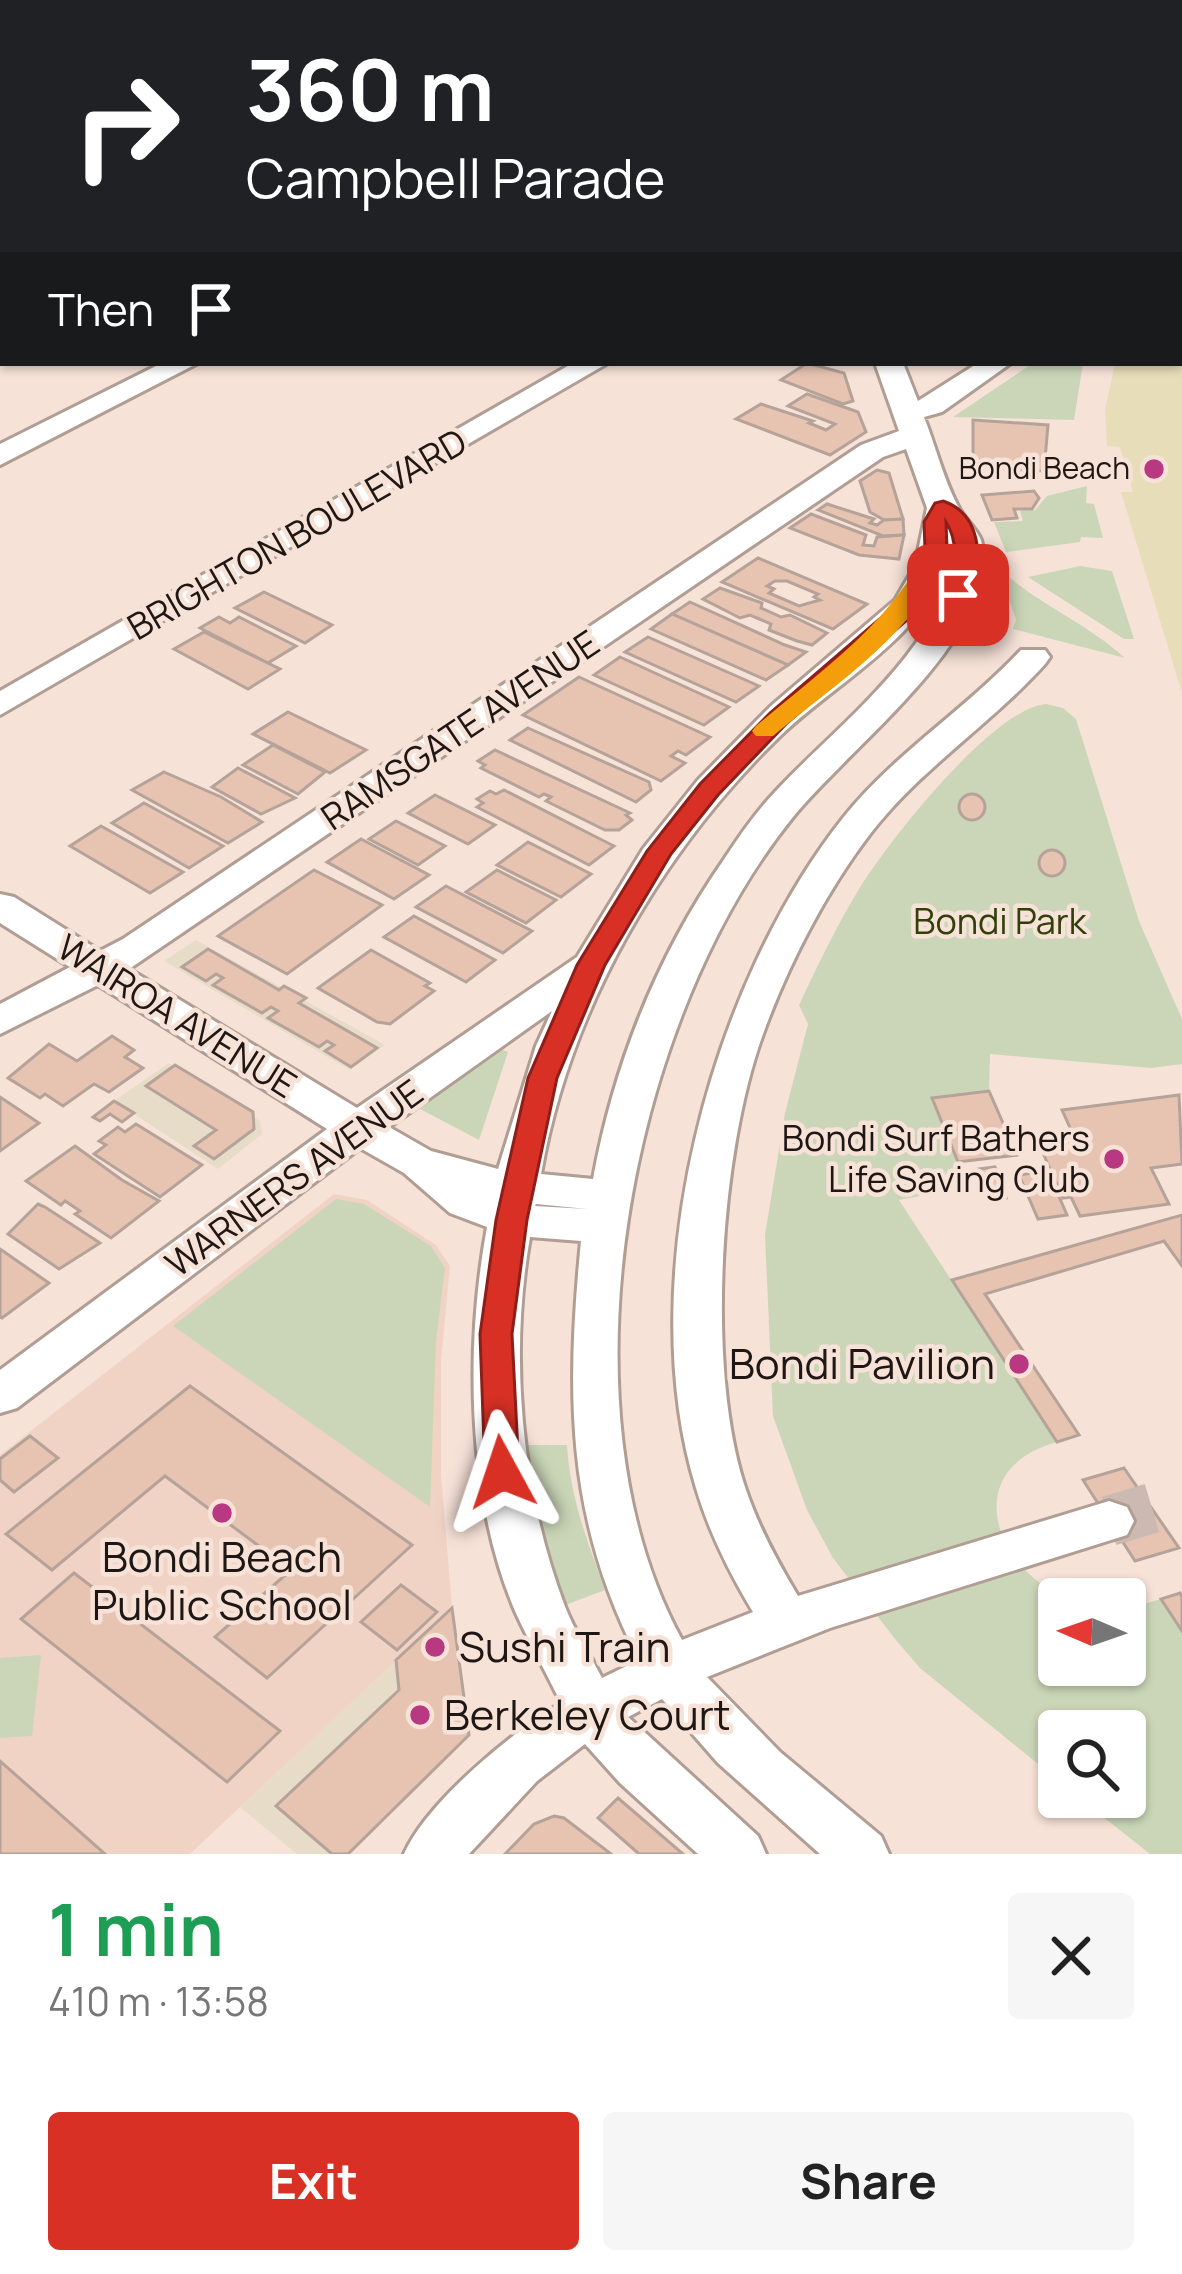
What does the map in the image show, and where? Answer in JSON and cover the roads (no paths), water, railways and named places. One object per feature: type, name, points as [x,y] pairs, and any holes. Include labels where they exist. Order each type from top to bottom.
[{"type":"street","points":[[0,455],[178,366]]},
{"type":"street","name":"BRIGHTON BOULEVARD","points":[[0,705],[589,366]]},
{"type":"street","points":[[861,1854],[738,1748],[669,1668],[619,1556],[600,1469],[596,1303],[607,1211],[631,1093],[651,1035],[716,897],[785,802],[912,670],[958,595],[966,571],[960,522],[943,508],[890,366]]},
{"type":"street","name":"RAMSGATE AVENUE","points":[[0,1021],[101,967],[212,898],[758,539],[932,406],[992,366]]},
{"type":"street","points":[[738,1854],[592,1712],[552,1636],[522,1556],[502,1472],[496,1334],[515,1204],[543,1078],[591,965],[660,851],[709,790],[779,718],[905,609],[930,568],[936,549],[935,522],[943,508]]},
{"type":"street","points":[[785,1620],[763,1591],[732,1523],[706,1427],[699,1349],[705,1210],[725,1097],[773,962],[806,900],[855,828],[900,776],[953,726],[1006,689],[1033,657]]},
{"type":"street","name":"WAIROA AVENUE","points":[[0,906],[416,1162],[463,1204],[607,1211]]},
{"type":"street","name":"WARNERS AVENUE","points":[[0,1395],[358,1128],[591,965]]},
{"type":"street","points":[[432,1854],[545,1741],[669,1668],[785,1620],[1109,1521]]},
{"type":"tunnel","points":[[1109,1521],[1152,1508]]},
{"type":"place","name":"Bondi Beach","points":[[1154,469]]},
{"type":"place","name":"Bondi Surf Bathers Life Saving Club","points":[[1114,1159]]},
{"type":"place","name":"Bondi Pavilion","points":[[1019,1364]]},
{"type":"place","name":"Bondi Beach Public School","points":[[222,1513]]},
{"type":"place","name":"Sushi Train","points":[[435,1647]]},
{"type":"place","name":"Berkeley Court","points":[[420,1715]]},
{"type":"park label","name":"Bondi Park","points":[[1000,921]]}]
